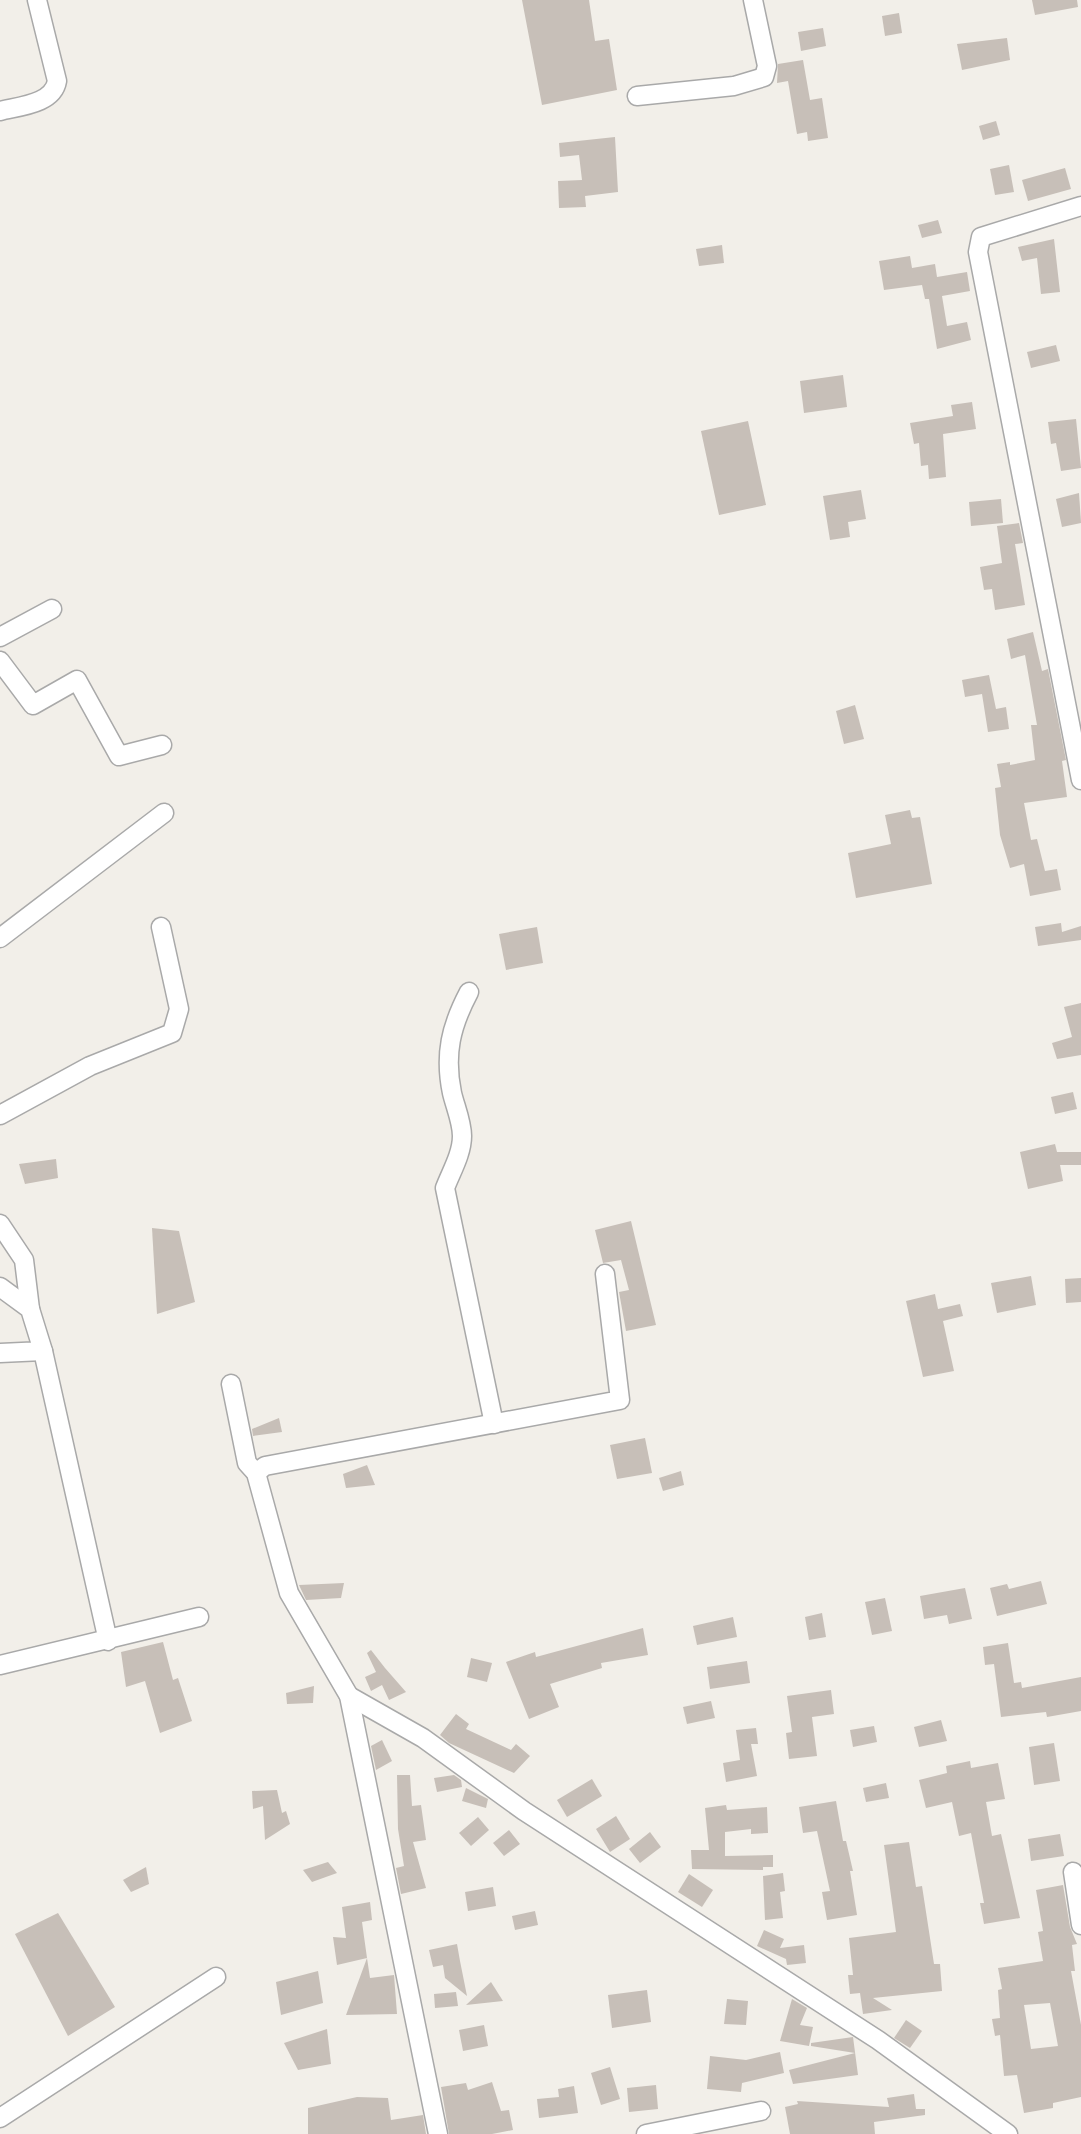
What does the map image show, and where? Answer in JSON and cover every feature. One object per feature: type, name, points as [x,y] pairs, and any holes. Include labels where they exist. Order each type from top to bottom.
[{"type":"street","points":[[0,111],[48,98],[55,91],[57,81],[37,0]]},
{"type":"street","points":[[637,96],[734,86],[764,77],[767,66],[752,0]]},
{"type":"street","points":[[1081,206],[981,237],[978,252],[1081,780]]},
{"type":"street","points":[[1,635],[52,609]]},
{"type":"street","points":[[0,661],[33,705],[77,680],[119,756],[162,746]]},
{"type":"street","points":[[0,938],[164,813]]},
{"type":"street","points":[[0,1115],[90,1066],[172,1033],[179,1009],[161,927]]},
{"type":"street","points":[[469,992],[454,1022],[450,1048],[449,1077],[462,1136],[445,1188],[494,1424]]},
{"type":"street","points":[[0,1224],[24,1260],[30,1308],[43,1351],[108,1641]]},
{"type":"street","points":[[256,1473],[265,1466],[620,1400],[605,1274]]},
{"type":"street","points":[[0,1287],[30,1308]]},
{"type":"street","points":[[0,1353],[43,1351]]},
{"type":"street","points":[[231,1384],[247,1463],[256,1473],[289,1593],[349,1696],[438,2134]]},
{"type":"street","points":[[0,1665],[199,1618]]},
{"type":"street","points":[[349,1696],[423,1738],[524,1811],[878,2040],[1008,2134]]},
{"type":"street","points":[[1073,1872],[1081,1925]]},
{"type":"street","points":[[0,2118],[216,1977]]},
{"type":"street","points":[[646,2134],[761,2111]]},
{"type":"building","points":[[522,0],[589,0],[595,41],[609,39],[617,90],[542,105]]},
{"type":"building","points":[[1032,0],[1077,0],[1078,7],[1035,15]]},
{"type":"building","points":[[899,13],[902,33],[885,36],[882,16]]},
{"type":"building","points":[[823,28],[826,46],[801,51],[798,32]]},
{"type":"building","points":[[1007,38],[1010,60],[962,70],[957,44]]},
{"type":"building","points":[[803,60],[810,100],[822,98],[828,138],[808,141],[807,132],[797,134],[788,81],[777,83],[778,64]]},
{"type":"building","points":[[996,121],[1000,135],[983,140],[979,126]]},
{"type":"building","points":[[615,137],[618,192],[585,196],[586,207],[559,208],[558,181],[582,180],[579,155],[560,157],[559,143]]},
{"type":"building","points":[[1009,165],[1014,192],[995,195],[990,169]]},
{"type":"building","points":[[1065,168],[1071,189],[1028,201],[1022,180]]},
{"type":"building","points":[[938,220],[942,233],[922,238],[918,225]]},
{"type":"building","points":[[1054,239],[1060,292],[1041,294],[1037,258],[1022,261],[1018,247]]},
{"type":"building","points":[[722,245],[724,263],[699,266],[696,249]]},
{"type":"building","points":[[910,256],[912,268],[935,264],[937,277],[967,272],[970,291],[942,296],[947,326],[967,322],[971,340],[937,349],[929,299],[925,299],[922,285],[884,290],[879,261]]},
{"type":"building","points":[[1056,345],[1060,361],[1031,368],[1027,352]]},
{"type":"building","points":[[843,375],[847,407],[804,413],[800,381]]},
{"type":"building","points":[[972,402],[976,429],[943,434],[946,477],[929,479],[928,465],[921,466],[919,443],[914,444],[910,423],[953,416],[951,405]]},
{"type":"building","points":[[1076,419],[1081,468],[1061,471],[1056,443],[1051,444],[1048,422]]},
{"type":"building","points":[[748,421],[766,505],[719,515],[701,431]]},
{"type":"building","points":[[861,490],[866,519],[848,522],[850,537],[830,540],[823,496]]},
{"type":"building","points":[[1079,493],[1081,523],[1062,527],[1056,499]]},
{"type":"building","points":[[1001,499],[1003,523],[971,526],[969,502]]},
{"type":"building","points":[[1019,523],[1023,543],[1015,544],[1025,605],[995,610],[992,589],[984,590],[980,567],[1002,563],[997,526]]},
{"type":"building","points":[[1033,632],[1042,671],[1048,669],[1066,760],[1062,761],[1067,797],[1024,803],[1031,840],[1037,839],[1045,871],[1057,869],[1061,890],[1030,896],[1024,864],[1010,868],[1000,835],[995,788],[1001,787],[997,764],[1010,762],[1010,765],[1035,760],[1031,725],[1037,725],[1025,655],[1011,659],[1007,639]]},
{"type":"building","points":[[989,675],[996,709],[1006,707],[1009,729],[988,732],[982,694],[965,697],[962,680]]},
{"type":"building","points":[[855,705],[864,739],[844,744],[836,711]]},
{"type":"building","points":[[910,810],[912,818],[920,817],[932,884],[856,898],[848,853],[891,844],[885,815]]},
{"type":"building","points":[[1061,923],[1062,932],[1081,926],[1081,940],[1038,946],[1035,927]]},
{"type":"building","points":[[537,927],[543,963],[506,970],[499,934]]},
{"type":"building","points":[[1081,1003],[1081,1055],[1057,1059],[1052,1043],[1072,1037],[1064,1007]]},
{"type":"building","points":[[1073,1092],[1077,1109],[1055,1114],[1051,1097]]},
{"type":"building","points":[[1055,1144],[1057,1152],[1081,1152],[1081,1165],[1060,1165],[1063,1181],[1028,1189],[1020,1152]]},
{"type":"building","points":[[56,1159],[58,1178],[25,1184],[19,1164]]},
{"type":"building","points":[[631,1221],[656,1325],[626,1331],[619,1292],[629,1290],[621,1260],[603,1263],[595,1230]]},
{"type":"building","points":[[152,1228],[179,1231],[195,1302],[157,1314]]},
{"type":"building","points":[[1031,1276],[1036,1305],[997,1313],[991,1283]]},
{"type":"building","points":[[1081,1278],[1081,1302],[1066,1303],[1065,1279]]},
{"type":"building","points":[[935,1294],[938,1309],[960,1304],[963,1316],[943,1321],[954,1371],[923,1377],[906,1301]]},
{"type":"building","points":[[279,1418],[282,1432],[253,1436],[252,1429]]},
{"type":"building","points":[[645,1438],[652,1473],[617,1479],[610,1445]]},
{"type":"building","points":[[367,1465],[375,1485],[346,1488],[343,1474]]},
{"type":"building","points":[[681,1471],[684,1485],[663,1491],[659,1478]]},
{"type":"building","points":[[1041,1581],[1047,1604],[997,1616],[990,1588],[1007,1584],[1009,1589]]},
{"type":"building","points":[[344,1583],[341,1598],[306,1600],[299,1585]]},
{"type":"building","points":[[965,1588],[972,1619],[949,1624],[947,1615],[924,1619],[920,1596]]},
{"type":"building","points":[[885,1598],[892,1631],[872,1635],[865,1602]]},
{"type":"building","points":[[822,1613],[826,1637],[809,1640],[805,1617]]},
{"type":"building","points":[[733,1617],[737,1637],[697,1645],[693,1626]]},
{"type":"building","points":[[643,1628],[648,1655],[601,1663],[602,1668],[550,1684],[559,1707],[529,1719],[506,1662],[535,1652],[536,1657]]},
{"type":"building","points":[[163,1642],[173,1680],[178,1678],[192,1721],[160,1733],[145,1681],[126,1687],[121,1652]]},
{"type":"building","points":[[1008,1643],[1014,1683],[1021,1682],[1022,1688],[1081,1677],[1081,1711],[1047,1717],[1046,1712],[1001,1717],[994,1664],[985,1665],[983,1647]]},
{"type":"building","points":[[371,1650],[406,1692],[389,1700],[382,1685],[371,1691],[365,1677],[376,1672],[367,1653]]},
{"type":"building","points":[[471,1658],[492,1663],[487,1682],[467,1677]]},
{"type":"building","points":[[747,1661],[750,1683],[710,1689],[707,1667]]},
{"type":"building","points":[[314,1686],[313,1703],[287,1704],[286,1693]]},
{"type":"building","points":[[831,1690],[834,1714],[812,1717],[817,1756],[789,1759],[786,1733],[792,1732],[787,1696]]},
{"type":"building","points":[[711,1701],[715,1718],[687,1724],[683,1707]]},
{"type":"building","points":[[456,1714],[469,1724],[466,1729],[511,1750],[516,1744],[530,1756],[514,1773],[449,1743],[440,1735]]},
{"type":"building","points":[[941,1720],[947,1741],[919,1747],[914,1727]]},
{"type":"building","points":[[874,1726],[877,1742],[853,1747],[850,1730]]},
{"type":"building","points":[[756,1728],[758,1744],[751,1744],[757,1776],[726,1782],[723,1763],[740,1760],[736,1730]]},
{"type":"building","points":[[382,1740],[392,1761],[376,1770],[371,1746]]},
{"type":"building","points":[[1054,1743],[1060,1781],[1034,1785],[1029,1747]]},
{"type":"building","points":[[970,1761],[971,1768],[998,1763],[1005,1799],[986,1802],[992,1836],[1001,1834],[1020,1918],[984,1924],[980,1903],[984,1903],[971,1833],[959,1836],[952,1802],[926,1808],[919,1780],[947,1773],[946,1766]]},
{"type":"building","points":[[397,1775],[410,1775],[412,1806],[421,1805],[426,1840],[413,1842],[426,1888],[401,1894],[396,1868],[404,1866],[398,1829]]},
{"type":"building","points":[[454,1775],[461,1780],[462,1787],[437,1792],[434,1778]]},
{"type":"building","points":[[592,1779],[602,1796],[567,1817],[557,1800]]},
{"type":"building","points":[[886,1783],[889,1798],[866,1802],[863,1788]]},
{"type":"building","points":[[466,1788],[488,1799],[486,1808],[462,1801]]},
{"type":"building","points":[[277,1790],[282,1813],[286,1811],[290,1824],[265,1840],[263,1806],[253,1809],[252,1791]]},
{"type":"building","points":[[836,1801],[843,1841],[846,1841],[853,1871],[850,1871],[857,1915],[827,1920],[822,1892],[830,1891],[817,1831],[803,1833],[799,1807]]},
{"type":"building","points":[[726,1805],[727,1810],[767,1807],[768,1833],[751,1834],[751,1829],[725,1832],[725,1856],[773,1855],[773,1867],[763,1867],[763,1870],[692,1869],[691,1850],[709,1850],[705,1808]]},
{"type":"building","points":[[616,1816],[630,1839],[610,1852],[596,1829]]},
{"type":"building","points":[[478,1817],[489,1830],[471,1846],[459,1833]]},
{"type":"building","points":[[509,1830],[520,1844],[504,1856],[493,1843]]},
{"type":"building","points":[[650,1832],[661,1847],[640,1863],[629,1849]]},
{"type":"building","points":[[1060,1834],[1064,1856],[1031,1861],[1028,1839]]},
{"type":"building","points":[[909,1842],[916,1887],[922,1886],[934,1964],[940,1964],[942,1991],[873,1998],[892,2010],[863,2014],[860,1993],[850,1994],[848,1975],[853,1975],[849,1938],[896,1932],[884,1845]]},
{"type":"building","points":[[328,1862],[337,1873],[312,1882],[303,1870]]},
{"type":"building","points":[[146,1867],[149,1884],[131,1892],[123,1880]]},
{"type":"building","points":[[783,1873],[785,1891],[780,1892],[783,1918],[765,1920],[763,1876]]},
{"type":"building","points":[[689,1874],[713,1890],[702,1907],[678,1892]]},
{"type":"building","points":[[1063,1885],[1070,1927],[1077,1944],[1072,1945],[1075,1971],[1071,1971],[1081,2025],[1081,2097],[1053,2103],[1053,2108],[1024,2113],[1017,2075],[1004,2076],[1000,2035],[995,2036],[992,2019],[1000,2018],[998,1990],[1002,1989],[998,1968],[1043,1961],[1038,1932],[1043,1931],[1036,1890]],"holes":[[[1050,2003],[1058,2046],[1031,2049],[1024,2005]]]},
{"type":"building","points":[[493,1887],[496,1906],[468,1911],[465,1892]]},
{"type":"building","points":[[370,1902],[372,1920],[362,1922],[367,1958],[337,1965],[333,1937],[346,1938],[342,1907]]},
{"type":"building","points":[[535,1911],[538,1925],[515,1930],[512,1916]]},
{"type":"building","points":[[58,1913],[115,2007],[68,2036],[15,1934]]},
{"type":"building","points":[[764,1930],[784,1939],[780,1948],[804,1945],[806,1963],[787,1965],[786,1959],[757,1946]]},
{"type":"building","points":[[457,1944],[467,1996],[445,1978],[443,1965],[433,1967],[429,1950]]},
{"type":"building","points":[[367,1958],[370,1978],[394,1975],[397,2014],[346,2015]]},
{"type":"building","points":[[318,1971],[323,2003],[281,2015],[276,1982]]},
{"type":"building","points":[[491,1982],[503,2001],[466,2005]]},
{"type":"building","points":[[647,1990],[651,2022],[612,2028],[608,1995]]},
{"type":"building","points":[[456,1992],[458,2006],[435,2008],[434,1994]]},
{"type":"building","points":[[727,1999],[748,2001],[746,2025],[724,2024]]},
{"type":"building","points":[[792,1999],[807,2008],[800,2025],[813,2027],[809,2046],[780,2041]]},
{"type":"building","points":[[906,2020],[922,2031],[910,2048],[894,2038]]},
{"type":"building","points":[[484,2025],[488,2046],[463,2051],[459,2030]]},
{"type":"building","points":[[327,2029],[331,2064],[298,2070],[284,2043]]},
{"type":"building","points":[[853,2037],[858,2075],[793,2084],[789,2070],[855,2053],[811,2046],[811,2043]]},
{"type":"building","points":[[780,2052],[784,2073],[742,2083],[741,2092],[707,2089],[710,2056],[746,2060]]},
{"type":"building","points":[[610,2067],[620,2099],[601,2105],[591,2073]]},
{"type":"building","points":[[492,2082],[501,2111],[509,2110],[513,2130],[492,2134],[449,2134],[441,2087],[466,2083],[468,2090]]},
{"type":"building","points":[[656,2085],[658,2109],[629,2112],[627,2088]]},
{"type":"building","points":[[574,2086],[578,2113],[539,2118],[537,2099],[559,2097],[558,2089]]},
{"type":"building","points":[[914,2094],[916,2109],[925,2109],[925,2115],[874,2122],[875,2134],[790,2134],[785,2107],[798,2104],[797,2101],[889,2107],[887,2098]]},
{"type":"building","points":[[357,2097],[388,2098],[391,2120],[423,2115],[426,2134],[308,2134],[308,2108]]}]
